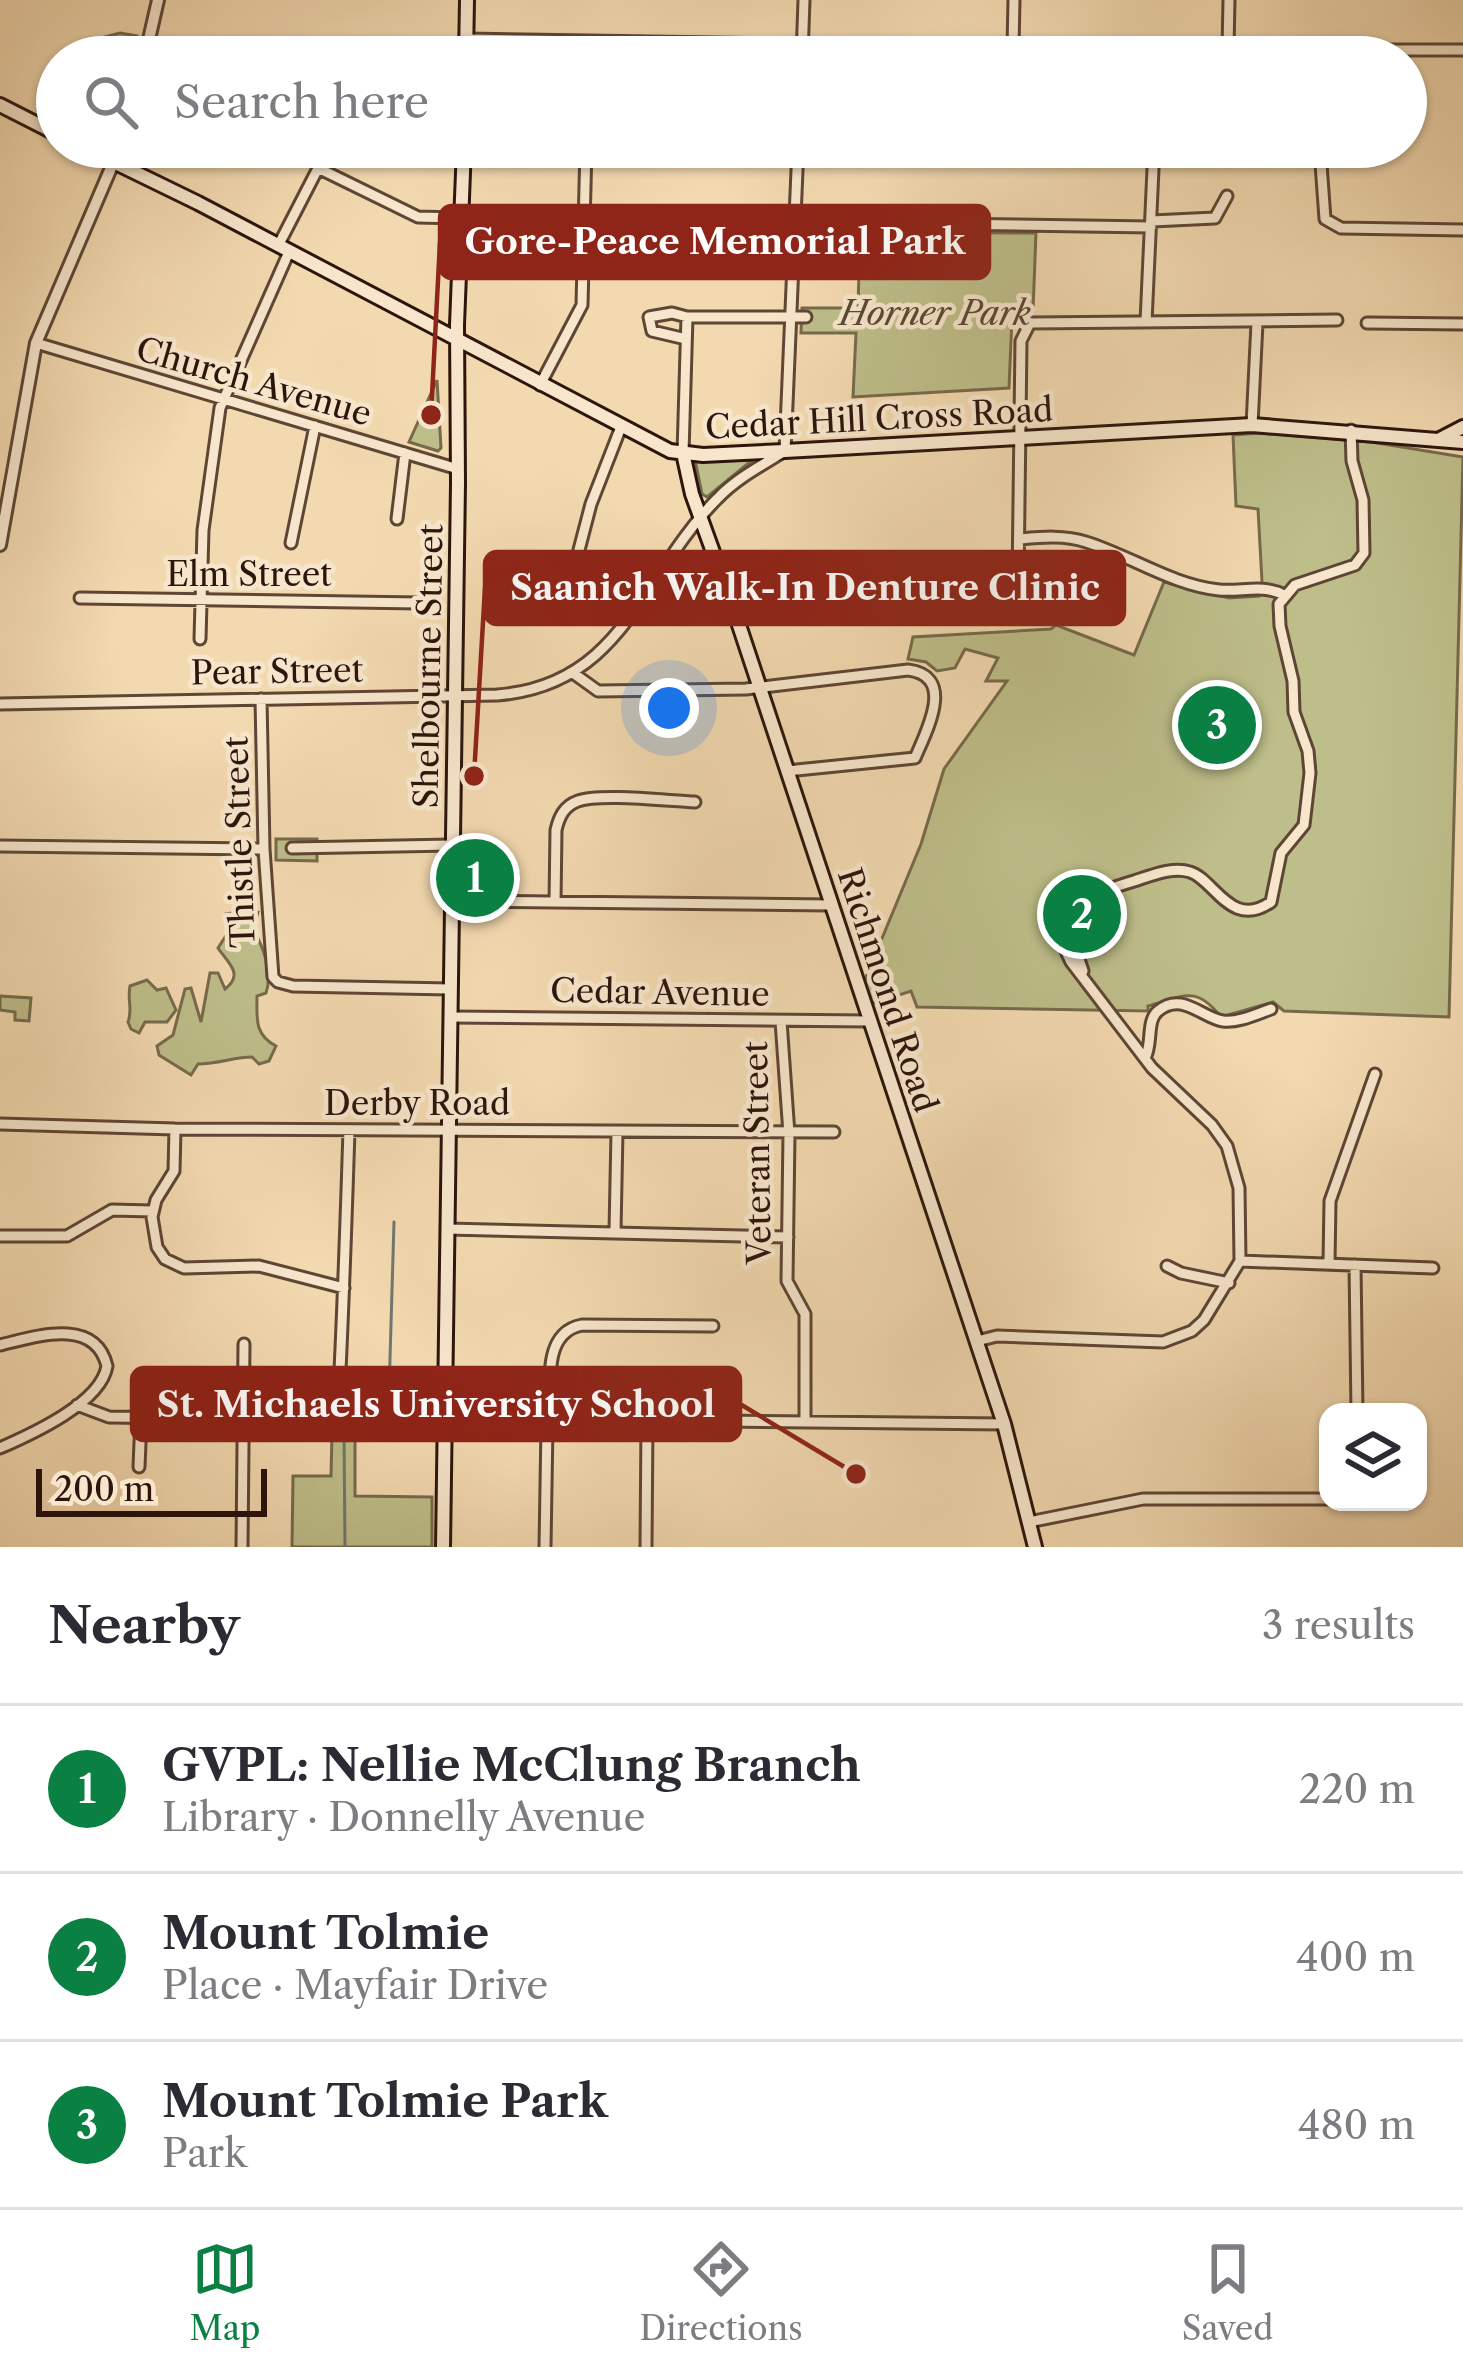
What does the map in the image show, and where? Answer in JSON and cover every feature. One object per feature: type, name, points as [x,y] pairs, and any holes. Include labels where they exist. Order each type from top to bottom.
[{"type":"main road","points":[[466,36],[467,0]]},
{"type":"main road","points":[[0,105],[36,123]]},
{"type":"main road","name":"Cedar Hill Cross Road","points":[[126,168],[621,427],[682,453],[785,452],[1252,425],[1463,442]]},
{"type":"main road","name":"Shelbourne Street","points":[[442,1547],[463,168]]},
{"type":"main road","points":[[1439,439],[1463,428]]},
{"type":"main road","name":"Richmond Road","points":[[682,453],[1004,1424],[1035,1547]]},
{"type":"street","points":[[150,36],[158,0]]},
{"type":"street","points":[[803,36],[804,0]]},
{"type":"street","points":[[1013,36],[1014,0]]},
{"type":"street","points":[[1228,36],[1229,0]]},
{"type":"street","points":[[1427,52],[1463,50]]},
{"type":"street","points":[[0,545],[36,343],[111,168]]},
{"type":"street","points":[[200,640],[206,494],[223,400],[318,168],[413,215],[584,221]]},
{"type":"street","points":[[540,385],[582,305],[585,168]]},
{"type":"street","points":[[787,771],[915,758],[930,725],[936,690],[924,674],[908,670],[760,687],[598,691],[573,673],[628,621],[701,516],[735,482],[785,452],[797,168]]},
{"type":"street","points":[[1146,322],[1153,168]]},
{"type":"street","points":[[1321,168],[1325,219],[1341,227],[1463,230]]},
{"type":"street","points":[[664,220],[1151,224],[1215,218],[1227,196]]},
{"type":"street","points":[[686,339],[652,331],[648,321],[656,313],[806,317]]},
{"type":"street","points":[[682,453],[687,317]]},
{"type":"street","points":[[1018,582],[1021,341],[1030,323],[1337,320]]},
{"type":"street","points":[[1367,322],[1463,324]]},
{"type":"street","points":[[1252,425],[1257,323]]},
{"type":"street","name":"Church Avenue","points":[[36,343],[458,469]]},
{"type":"street","points":[[291,543],[315,426]]},
{"type":"street","points":[[579,550],[621,427]]},
{"type":"street","points":[[977,1341],[997,1336],[1163,1342],[1204,1320],[1240,1262],[1239,1188],[1232,1156],[1212,1125],[1171,1090],[1144,1058],[1071,962],[1064,944],[1064,924],[1096,893],[1176,870],[1196,874],[1218,898],[1232,905],[1257,909],[1270,902],[1281,853],[1304,825],[1310,773],[1310,757],[1294,712],[1280,604],[1284,595],[1309,578],[1355,566],[1364,554],[1363,500],[1352,461],[1351,430]]},
{"type":"street","points":[[397,519],[406,453]]},
{"type":"street","points":[[1021,539],[1084,541],[1196,585],[1273,590],[1284,595]]},
{"type":"street","name":"Elm Street","points":[[80,598],[418,603]]},
{"type":"street","name":"Pear Street","points":[[0,704],[532,692],[573,673]]},
{"type":"street","name":"Thistle Street","points":[[261,698],[264,849],[272,970],[278,982],[450,989]]},
{"type":"street","points":[[555,902],[556,830],[569,806],[589,799],[694,802]]},
{"type":"street","points":[[292,848],[452,845]]},
{"type":"street","points":[[0,846],[264,849]]},
{"type":"street","points":[[452,901],[831,905]]},
{"type":"street","points":[[1144,1058],[1150,1050],[1152,1023],[1165,1008],[1192,1004],[1218,1021],[1229,1022],[1271,1009]]},
{"type":"street","name":"Cedar Avenue","points":[[450,1017],[870,1022]]},
{"type":"street","name":"Veteran Street","points":[[781,1021],[789,1134],[788,1285],[806,1314],[805,1422]]},
{"type":"street","points":[[1329,1263],[1330,1201],[1375,1074]]},
{"type":"street","name":"Derby Road","points":[[0,1124],[834,1132]]},
{"type":"street","points":[[175,1129],[173,1171],[152,1211],[157,1247],[174,1265],[259,1266],[344,1288]]},
{"type":"street","points":[[77,1405],[103,1417],[322,1420],[335,1415],[349,1130]]},
{"type":"street","points":[[615,1231],[617,1132]]},
{"type":"street","points":[[0,1236],[68,1236],[107,1212],[152,1211]]},
{"type":"street","points":[[447,1229],[788,1237]]},
{"type":"street","points":[[1240,1262],[1433,1268]]},
{"type":"street","points":[[1355,1265],[1357,1403]]},
{"type":"street","points":[[1167,1266],[1229,1283]]},
{"type":"street","points":[[545,1547],[554,1348],[567,1330],[582,1325],[713,1326]]},
{"type":"street","points":[[0,1346],[56,1333],[80,1336],[94,1343],[105,1357],[106,1375],[77,1405],[48,1425],[0,1448]]},
{"type":"street","points":[[242,1547],[244,1344]]},
{"type":"street","points":[[139,1467],[141,1418]]},
{"type":"street","points":[[371,1429],[444,1423],[1004,1424]]},
{"type":"street","points":[[646,1547],[647,1423]]},
{"type":"street","points":[[1029,1522],[1143,1499],[1319,1499]]},
{"type":"green space","name":"Horner Park","points":[[867,232],[1036,233],[1033,311],[1016,311],[1012,317],[1009,388],[853,397],[856,333],[801,333],[802,308],[858,308]]},
{"type":"green space","points":[[437,380],[441,448],[438,451],[409,442]]},
{"type":"green space","points":[[1233,435],[1371,442],[1463,457],[1449,1017],[1284,1011],[1273,1002],[1221,1017],[1204,1000],[1189,996],[1148,1006],[1148,1011],[917,1007],[911,991],[871,1004],[864,982],[921,844],[944,769],[1007,681],[986,681],[998,658],[965,649],[955,668],[937,671],[926,662],[908,659],[913,637],[1056,625],[1134,655],[1164,582],[1229,598],[1259,596],[1258,509],[1236,506]]},
{"type":"green space","points":[[756,457],[707,497],[702,494],[695,460]]},
{"type":"green space","points":[[276,839],[317,839],[317,861],[276,860]]},
{"type":"green space","points":[[258,912],[253,930],[268,968],[266,993],[257,996],[258,1025],[276,1046],[269,1061],[259,1064],[252,1057],[198,1064],[191,1075],[159,1055],[157,1046],[173,1035],[185,989],[191,988],[201,1022],[210,973],[218,973],[225,989],[231,984],[234,973],[218,948],[229,931],[226,914]]},
{"type":"green space","points":[[147,980],[157,990],[166,988],[176,1010],[167,1022],[145,1022],[139,1033],[128,1022],[130,986]]},
{"type":"green space","points":[[0,996],[31,998],[29,1021],[15,1020],[15,1012],[0,1010]]},
{"type":"green space","points":[[332,1433],[355,1433],[355,1496],[432,1497],[432,1547],[292,1547],[293,1476],[331,1476]]},
{"type":"waterway","points":[[345,1547],[344,1434],[383,1417],[389,1393],[394,1222]]},
{"type":"place","name":"Gore-Peace Memorial Park","points":[[431,415]]},
{"type":"place","name":"Mount Tolmie Park","points":[[1217,725]]},
{"type":"place","name":"Saanich Walk-In Denture Clinic","points":[[474,776]]},
{"type":"place","name":"GVPL: Nellie McClung Branch","points":[[475,878]]},
{"type":"place","name":"Mount Tolmie","points":[[1082,914]]},
{"type":"place","name":"St. Michaels University School","points":[[856,1474]]}]
